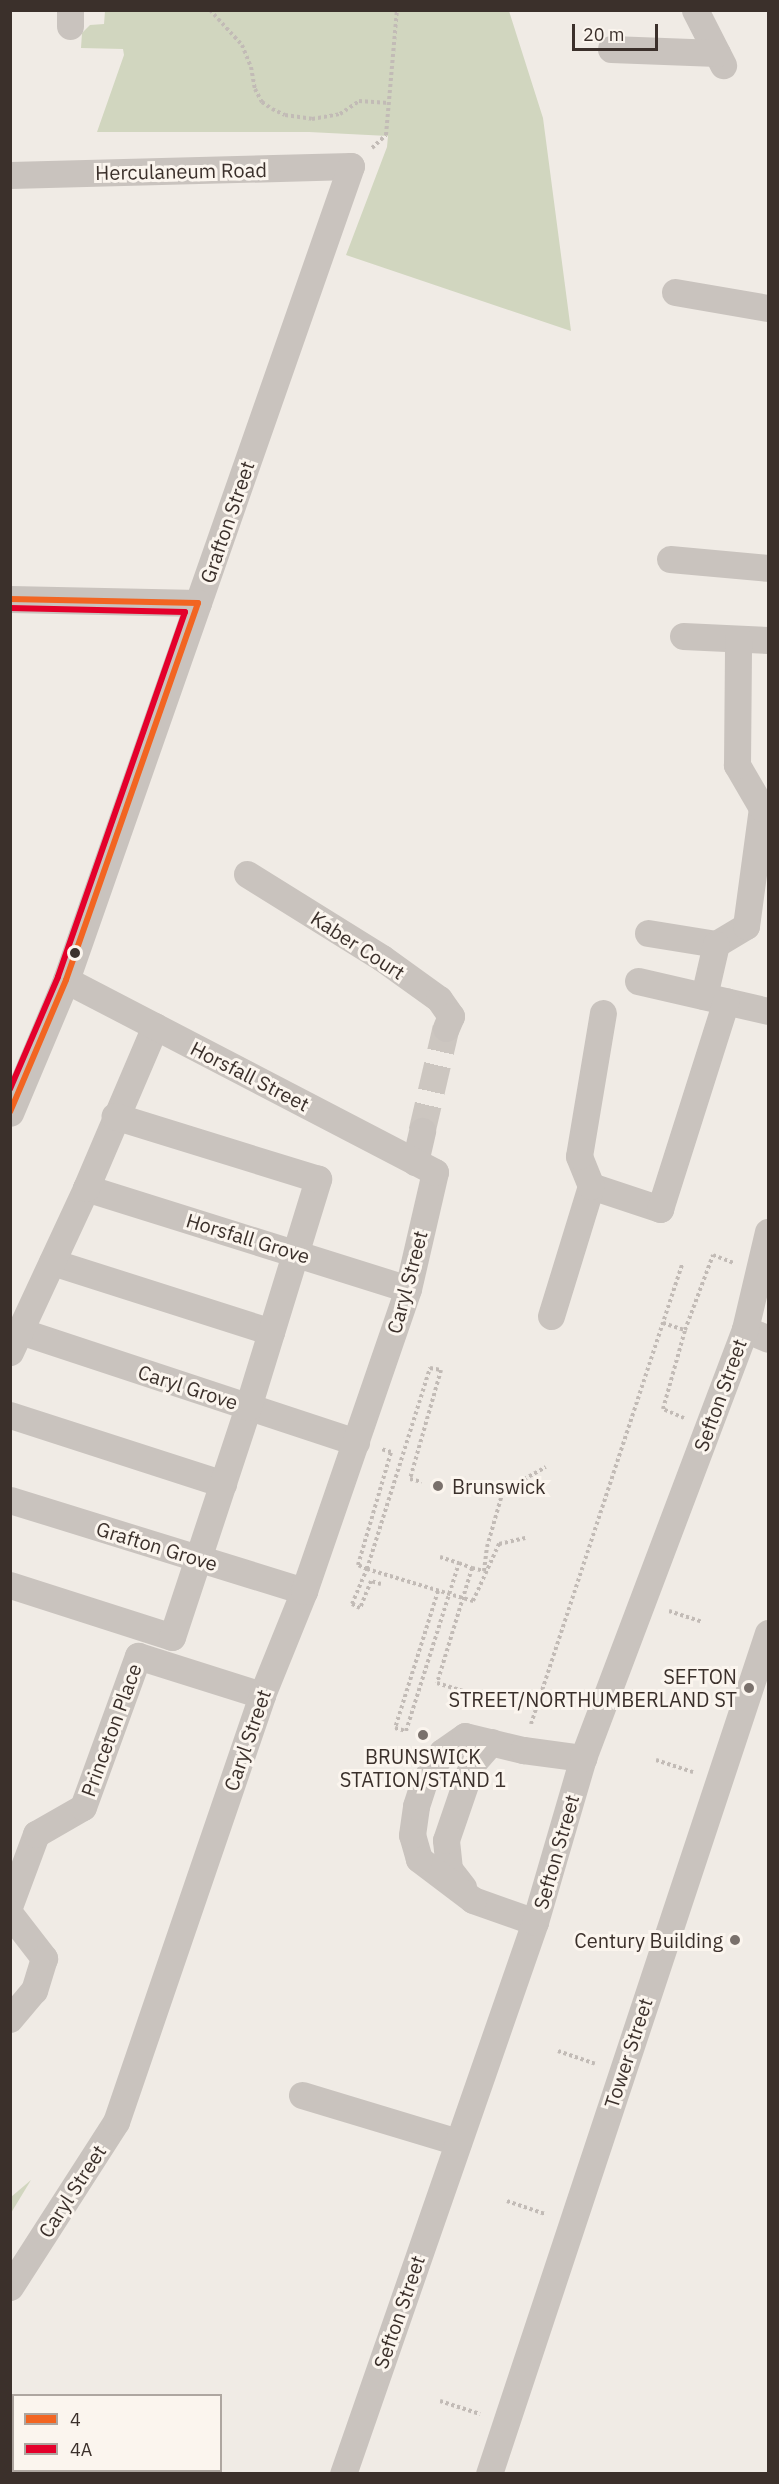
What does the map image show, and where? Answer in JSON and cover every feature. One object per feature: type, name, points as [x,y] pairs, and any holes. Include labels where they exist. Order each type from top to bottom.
[{"type":"street","points":[[611,49],[720,60],[695,10]]},
{"type":"street","name":"Herculaneum Road","points":[[10,175],[351,166]]},
{"type":"street","name":"Grafton Street","points":[[12,1107],[66,981],[351,166]]},
{"type":"street","points":[[675,292],[768,308]]},
{"type":"street","points":[[670,559],[768,567]]},
{"type":"street","points":[[10,599],[198,603]]},
{"type":"street","points":[[683,636],[768,640]]},
{"type":"street","points":[[648,933],[716,944],[746,926],[762,808],[737,765],[738,639]]},
{"type":"street","name":"Kaber Court","points":[[247,874],[382,958],[439,999],[450,1016],[446,1028]]},
{"type":"street","points":[[591,1186],[660,1209],[715,999],[716,944]]},
{"type":"street","name":"Horsfall Street","points":[[66,981],[425,1167]]},
{"type":"street","points":[[638,981],[768,1011]]},
{"type":"street","points":[[551,1316],[591,1186],[579,1156],[603,1013]]},
{"type":"street","points":[[15,1342],[86,1188],[155,1026]]},
{"type":"street","points":[[10,1585],[172,1637],[248,1407],[318,1179],[115,1116]]},
{"type":"street","points":[[422,1131],[425,1167]]},
{"type":"street","name":"Caryl Street","points":[[10,2287],[116,2122],[262,1695],[304,1591],[408,1289],[425,1167]]},
{"type":"street","name":"Horsfall Grove","points":[[86,1188],[408,1289]]},
{"type":"street","name":"Sefton Street","points":[[343,2474],[535,1922],[583,1758],[644,1602],[757,1334],[768,1232]]},
{"type":"street","points":[[52,1262],[271,1332]]},
{"type":"street","name":"Caryl Grove","points":[[15,1342],[248,1407],[356,1442]]},
{"type":"street","points":[[10,1415],[223,1484]]},
{"type":"street","name":"Grafton Grove","points":[[10,1500],[304,1591]]},
{"type":"street","name":"Tower Street","points":[[489,2474],[768,1633]]},
{"type":"street","name":"Princeton Place","points":[[10,1904],[36,1834],[82,1807],[138,1656],[262,1695]]},
{"type":"street","points":[[535,1922],[473,1900],[419,1859],[412,1834],[416,1806],[424,1782],[442,1752],[465,1736],[523,1750],[583,1758]]},
{"type":"street","points":[[473,1900],[448,1869],[446,1840],[472,1764],[490,1742]]},
{"type":"street","points":[[10,1914],[44,1958],[34,1990],[10,2019]]},
{"type":"street","points":[[302,2095],[458,2142]]},
{"type":"path","points":[[210,10],[242,45],[251,67],[255,89],[262,102],[272,109],[285,115],[312,118],[340,114],[359,101],[389,103]]},
{"type":"path","points":[[351,166],[386,135],[397,10]]},
{"type":"path","points":[[663,1409],[686,1330],[713,1255]]},
{"type":"path","points":[[523,1750],[683,1263]]},
{"type":"path","points":[[663,1323],[686,1330]]},
{"type":"path","points":[[381,1584],[371,1581],[360,1608],[352,1604],[367,1569],[430,1368],[441,1370],[410,1479],[422,1482]]},
{"type":"path","points":[[356,1442],[391,1452],[358,1565],[473,1601],[484,1571],[499,1544],[525,1538]]},
{"type":"path","points":[[484,1571],[487,1547],[503,1491],[546,1467]]},
{"type":"path","points":[[440,1557],[484,1571]]},
{"type":"path","points":[[438,1591],[395,1728],[406,1731],[459,1563]]},
{"type":"path","points":[[472,1568],[437,1683],[479,1695]]},
{"type":"path","points":[[644,1602],[702,1622]]},
{"type":"path","points":[[656,1760],[683,1768]]},
{"type":"path","points":[[558,2051],[590,2062]]},
{"type":"path","points":[[507,2201],[538,2211]]},
{"type":"path","points":[[440,2402],[469,2411]]},
{"type":"green space","points":[[105,11],[509,11],[543,118],[571,331],[346,255],[387,147],[388,136],[309,132],[97,132],[124,55],[123,49],[81,48],[82,33],[90,25],[104,24]]},
{"type":"green space","points":[[31,2180],[11,2213],[11,2197]]},
{"type":"tunnel","points":[[422,1131],[446,1028]]},
{"type":"transit line","name":"4","points":[[10,599],[198,603],[66,980],[10,1112]]},
{"type":"transit line","name":"4A","points":[[10,608],[185,612],[58,977],[10,1089]]},
{"type":"place","name":"Brunswick","points":[[438,1486]]},
{"type":"place","name":"SEFTON STREET/NORTHUMBERLAND ST","points":[[749,1688]]},
{"type":"place","name":"BRUNSWICK STATION/STAND 1","points":[[423,1735]]},
{"type":"place","name":"Century Building","points":[[735,1940]]}]
